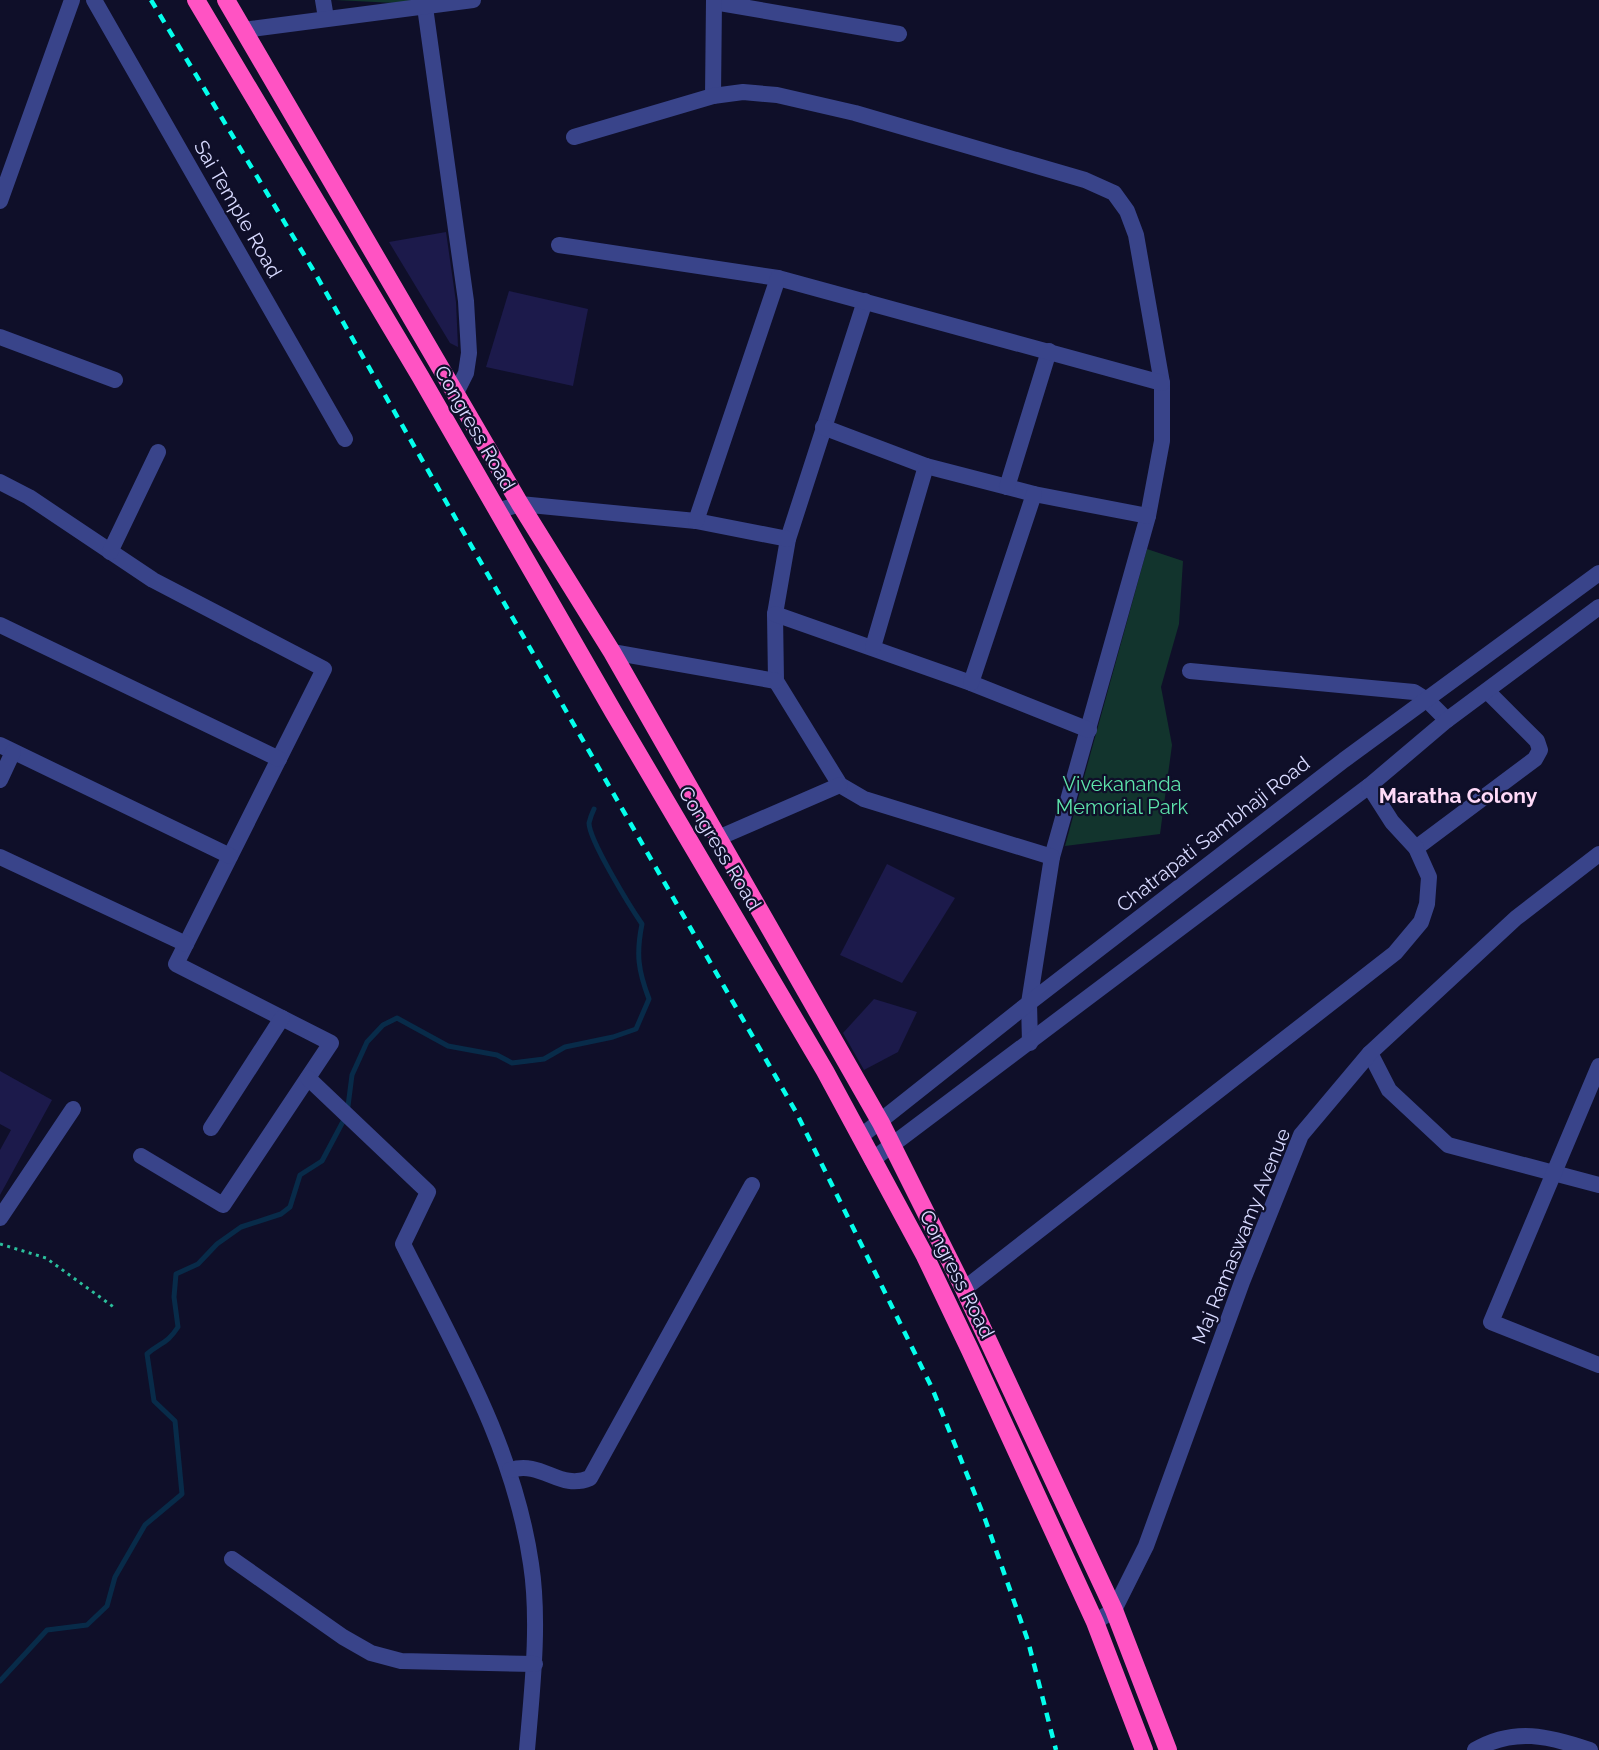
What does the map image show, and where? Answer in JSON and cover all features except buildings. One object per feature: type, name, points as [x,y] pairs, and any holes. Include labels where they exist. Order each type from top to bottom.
[{"type":"highway","name":"Congress Road","points":[[196,0],[420,376],[825,1071],[925,1256],[970,1350],[1095,1622],[1144,1750]]},
{"type":"highway","name":"Congress Road","points":[[226,0],[520,504],[612,652],[881,1123],[964,1289],[1114,1610],[1168,1750]]},
{"type":"street","points":[[0,201],[72,0]]},
{"type":"street","name":"Sai Temple Road","points":[[94,0],[345,439]]},
{"type":"street","points":[[323,0],[326,18]]},
{"type":"street","points":[[243,30],[473,0]]},
{"type":"street","points":[[713,96],[714,1],[899,34]]},
{"type":"street","points":[[425,7],[466,302],[469,353],[466,373],[456,393]]},
{"type":"street","points":[[574,137],[713,96],[743,92],[777,94],[855,113],[1085,180],[1114,193],[1126,211],[1136,235],[1162,383],[1162,441],[1149,516],[1052,857],[1029,1003],[1030,1043]]},
{"type":"street","points":[[559,245],[778,278],[1162,383]]},
{"type":"street","points":[[696,521],[778,278]]},
{"type":"street","points":[[865,301],[788,539],[775,614],[776,681],[840,785],[864,799],[1052,857]]},
{"type":"street","points":[[0,337],[115,380]]},
{"type":"street","points":[[1007,488],[1049,351]]},
{"type":"street","points":[[823,427],[926,466],[1007,488],[1149,516]]},
{"type":"street","points":[[110,552],[158,452]]},
{"type":"street","points":[[873,647],[926,466]]},
{"type":"street","points":[[0,482],[29,497],[153,580],[324,669],[176,964],[332,1043],[223,1205],[141,1156]]},
{"type":"street","points":[[971,683],[1034,494]]},
{"type":"street","points":[[497,510],[520,504],[696,521],[788,539]]},
{"type":"street","name":"Chatrapati Sambhaji Road","points":[[860,1137],[881,1123],[1029,1003],[1344,760],[1599,573]]},
{"type":"street","points":[[872,1160],[893,1147],[1369,786],[1447,720],[1597,611],[1576,590]]},
{"type":"street","points":[[775,614],[971,683],[1089,730]]},
{"type":"street","points":[[0,625],[279,759]]},
{"type":"street","points":[[612,652],[776,681]]},
{"type":"street","points":[[1190,671],[1414,692],[1427,700],[1447,720]]},
{"type":"street","points":[[1416,848],[1535,759],[1540,750],[1537,741],[1488,692]]},
{"type":"street","points":[[0,780],[7,749],[230,856]]},
{"type":"street","points":[[718,838],[840,785]]},
{"type":"street","points":[[964,1289],[1395,953],[1421,922],[1427,904],[1429,877],[1416,848],[1392,822],[1369,786]]},
{"type":"street","name":"Maj Ramaswamy Avenue","points":[[1114,1610],[1146,1546],[1242,1282],[1300,1135],[1370,1053],[1516,918],[1599,854]]},
{"type":"street","points":[[0,857],[186,944]]},
{"type":"street","points":[[211,1128],[282,1018]]},
{"type":"street","points":[[1370,1053],[1389,1090],[1448,1145],[1555,1171],[1599,1185]]},
{"type":"street","points":[[1599,1066],[1491,1322],[1599,1365]]},
{"type":"street","points":[[308,1078],[428,1192],[403,1244],[480,1399],[510,1470],[531,1565],[535,1664],[527,1750]]},
{"type":"street","points":[[0,1218],[73,1109]]},
{"type":"street","points":[[510,1470],[521,1467],[541,1469],[568,1482],[580,1482],[591,1478],[752,1185]]},
{"type":"street","points":[[232,1559],[343,1637],[371,1653],[401,1661],[535,1664]]},
{"type":"street","points":[[1095,1622],[1114,1610]]},
{"type":"street","points":[[1475,1750],[1507,1736],[1529,1734],[1554,1738],[1590,1750]]},
{"type":"path","points":[[0,1244],[46,1257],[115,1308]]},
{"type":"green space","points":[[335,0],[450,0],[435,5]]},
{"type":"green space","name":"Vivekananda Memorial Park","points":[[1147,549],[1183,561],[1179,624],[1161,687],[1172,745],[1160,834],[1065,846]]},
{"type":"waterway","points":[[0,1681],[47,1630],[87,1625],[107,1606],[115,1577],[145,1525],[182,1494],[175,1421],[154,1401],[147,1354],[167,1340],[178,1327],[174,1297],[176,1274],[198,1264],[217,1244],[241,1227],[281,1214],[290,1207],[300,1175],[322,1161],[347,1114],[352,1075],[367,1042],[383,1025],[397,1018],[448,1046],[497,1055],[512,1063],[544,1059],[565,1047],[613,1037],[636,1029],[649,999],[639,962],[642,924],[611,874],[596,844],[589,823],[594,809]]},
{"type":"railway","points":[[151,0],[312,268],[796,1112],[932,1388],[985,1519],[1028,1641],[1056,1750]]},
{"type":"district","name":"Maratha Colony","points":[[1458,796]]}]
